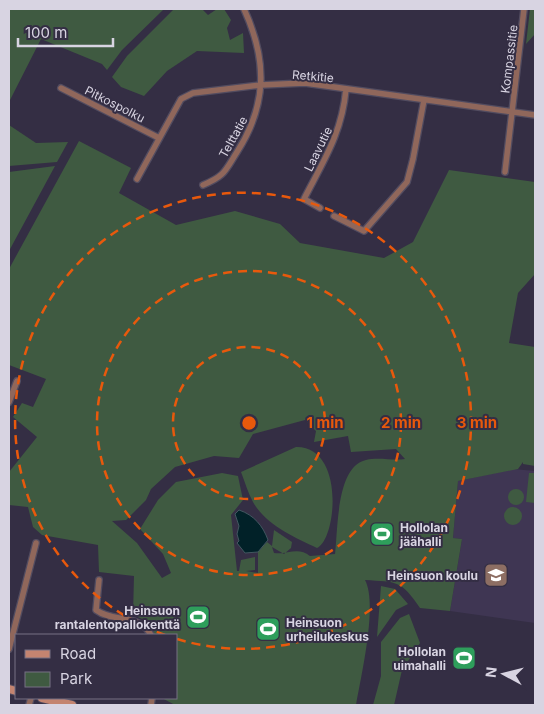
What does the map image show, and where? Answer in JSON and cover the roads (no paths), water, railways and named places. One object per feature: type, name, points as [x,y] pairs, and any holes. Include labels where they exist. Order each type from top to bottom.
[{"type":"street","name":"Telttatie","points":[[203,185],[220,178],[244,141],[260,103],[261,85],[256,41],[244,9]]},
{"type":"street","name":"Kompassitie","points":[[505,172],[524,9]]},
{"type":"street","name":"Retkitie","points":[[137,179],[181,99],[186,95],[261,85],[305,83],[535,115]]},
{"type":"street","name":"Pitkospolku","points":[[61,88],[159,138]]},
{"type":"street","name":"Laavutie","points":[[320,208],[304,199],[338,133],[344,115],[346,89]]},
{"type":"street","points":[[334,216],[364,231],[407,182],[424,100]]},
{"type":"street","points":[[9,402],[17,381]]},
{"type":"street","points":[[9,649],[36,543]]},
{"type":"street","points":[[99,580],[96,610],[139,622],[147,628],[150,634]]},
{"type":"street","points":[[46,699],[72,705]]},
{"type":"place","name":"Hollolan jäähalli","points":[[382,534]]},
{"type":"place","name":"Heinsuon koulu","points":[[496,575]]},
{"type":"place","name":"Heinsuon rantalentopallokenttä","points":[[198,617]]},
{"type":"place","name":"Heinsuon urheilukeskus","points":[[268,629]]},
{"type":"place","name":"Hollolan uimahalli","points":[[464,658]]}]
